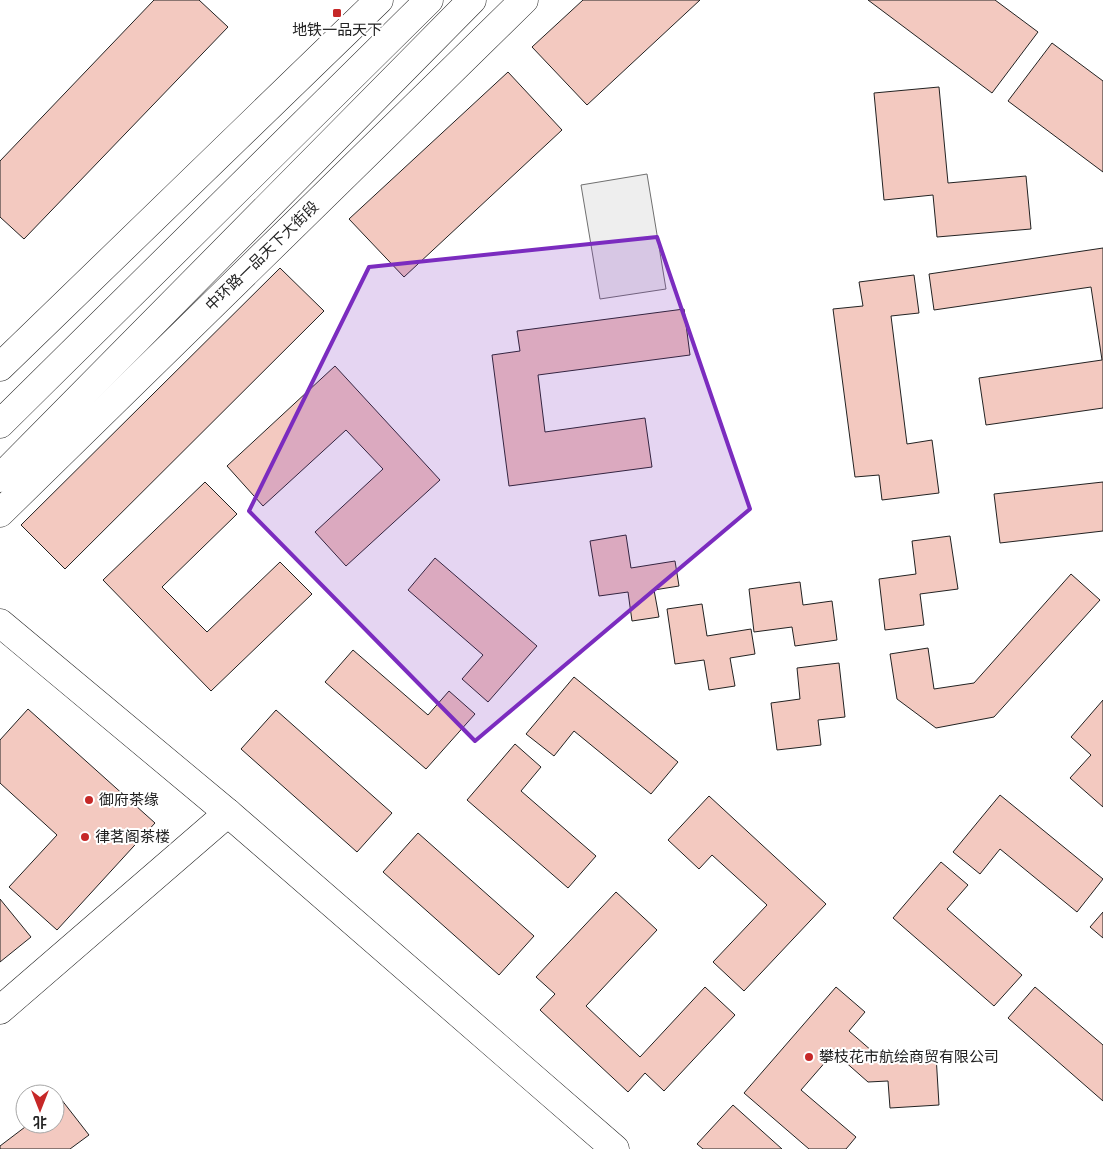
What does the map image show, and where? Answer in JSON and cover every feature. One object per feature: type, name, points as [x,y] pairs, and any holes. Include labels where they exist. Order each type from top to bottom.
[{"type":"main road","points":[[0,367],[379,0]]},
{"type":"main road","points":[[0,424],[429,0]]},
{"type":"main road","points":[[0,478],[472,0]]},
{"type":"main road","name":"中环路一品天下大街段","points":[[0,513],[524,0]]},
{"type":"main road","points":[[0,623],[228,813],[615,1149]]},
{"type":"main road","points":[[0,1010],[228,813]]},
{"type":"highlighted area","points":[[657,237],[750,509],[475,741],[249,511],[369,267]]},
{"type":"shaded area","points":[[647,174],[666,289],[600,299],[581,185]]},
{"type":"building","points":[[154,0],[199,0],[228,27],[24,239],[0,217],[0,161]]},
{"type":"building","points":[[583,0],[700,0],[587,105],[532,47]]},
{"type":"building","points":[[868,0],[995,0],[1038,32],[992,93]]},
{"type":"building","points":[[1052,43],[1103,81],[1103,172],[1008,101]]},
{"type":"building","points":[[508,72],[562,130],[404,277],[349,219]]},
{"type":"building","points":[[939,87],[948,183],[1026,176],[1031,229],[937,237],[933,195],[884,200],[874,93]]},
{"type":"building","points":[[1103,248],[1103,408],[986,425],[979,378],[1102,360],[1091,287],[934,310],[929,274]]},
{"type":"building","points":[[280,268],[324,311],[65,569],[21,525]]},
{"type":"building","points":[[914,275],[919,313],[891,316],[907,444],[932,440],[939,493],[882,500],[879,475],[855,477],[833,309],[863,306],[859,282]]},
{"type":"building","points":[[684,309],[690,355],[538,375],[545,432],[645,418],[652,467],[509,486],[492,355],[520,351],[517,331]]},
{"type":"building","points":[[335,366],[440,480],[346,566],[315,532],[383,469],[346,430],[263,506],[227,466]]},
{"type":"building","points":[[205,482],[237,514],[162,587],[207,632],[280,562],[312,594],[211,691],[103,580]]},
{"type":"building","points":[[1103,482],[1103,531],[1000,543],[994,494]]},
{"type":"building","points":[[626,535],[631,568],[675,561],[679,586],[654,590],[659,617],[632,621],[628,592],[599,596],[590,541]]},
{"type":"building","points":[[950,536],[958,589],[920,594],[924,625],[885,630],[879,579],[916,574],[912,541]]},
{"type":"building","points":[[435,558],[537,646],[488,702],[462,679],[483,655],[408,590]]},
{"type":"building","points":[[1071,574],[1100,600],[994,717],[936,728],[897,699],[890,654],[928,648],[934,689],[974,683]]},
{"type":"building","points":[[800,582],[803,605],[832,601],[837,640],[795,646],[792,627],[754,632],[749,589]]},
{"type":"building","points":[[702,604],[707,636],[751,629],[755,654],[730,658],[735,686],[709,690],[704,660],[675,664],[667,609]]},
{"type":"building","points":[[353,650],[428,715],[449,691],[475,714],[426,769],[325,682]]},
{"type":"building","points":[[839,663],[845,717],[818,720],[821,745],[777,750],[771,703],[800,699],[797,668]]},
{"type":"building","points":[[574,677],[678,762],[651,794],[574,731],[554,756],[526,734]]},
{"type":"building","points":[[1103,700],[1103,807],[1070,778],[1091,755],[1071,737]]},
{"type":"building","points":[[28,709],[155,823],[57,930],[9,887],[57,835],[0,783],[0,740]]},
{"type":"building","points":[[276,710],[392,813],[357,852],[241,749]]},
{"type":"building","points":[[515,744],[541,767],[521,791],[596,856],[568,888],[467,800]]},
{"type":"building","points":[[1000,795],[1103,879],[1077,912],[1000,849],[980,874],[953,852]]},
{"type":"building","points":[[709,796],[826,904],[744,991],[713,962],[767,905],[712,855],[699,869],[668,840]]},
{"type":"building","points":[[418,833],[534,936],[499,975],[383,872]]},
{"type":"building","points":[[941,862],[968,885],[947,909],[1022,975],[994,1006],[893,918]]},
{"type":"building","points":[[616,892],[657,930],[586,1006],[640,1057],[705,987],[735,1015],[664,1091],[645,1073],[628,1092],[540,1010],[555,994],[536,977]]},
{"type":"building","points":[[0,899],[31,937],[0,962]]},
{"type":"building","points":[[1103,912],[1103,938],[1090,927]]},
{"type":"building","points":[[836,987],[865,1012],[849,1031],[880,1058],[936,1055],[939,1105],[890,1108],[888,1081],[868,1082],[834,1052],[801,1090],[856,1137],[846,1149],[809,1149],[744,1093]]},
{"type":"building","points":[[1035,987],[1103,1045],[1103,1101],[1008,1018]]},
{"type":"building","points":[[65,1104],[89,1135],[70,1149],[0,1149],[0,1146],[16,1134],[65,1134]]},
{"type":"building","points":[[733,1105],[782,1149],[703,1149],[697,1144]]},
{"type":"place","name":"地铁一品天下","points":[[337,13]]},
{"type":"place","name":"御府茶缘","points":[[89,800]]},
{"type":"place","name":"律茗阁茶楼","points":[[85,837]]},
{"type":"place","name":"攀枝花市航绘商贸有限公司","points":[[809,1057]]}]
